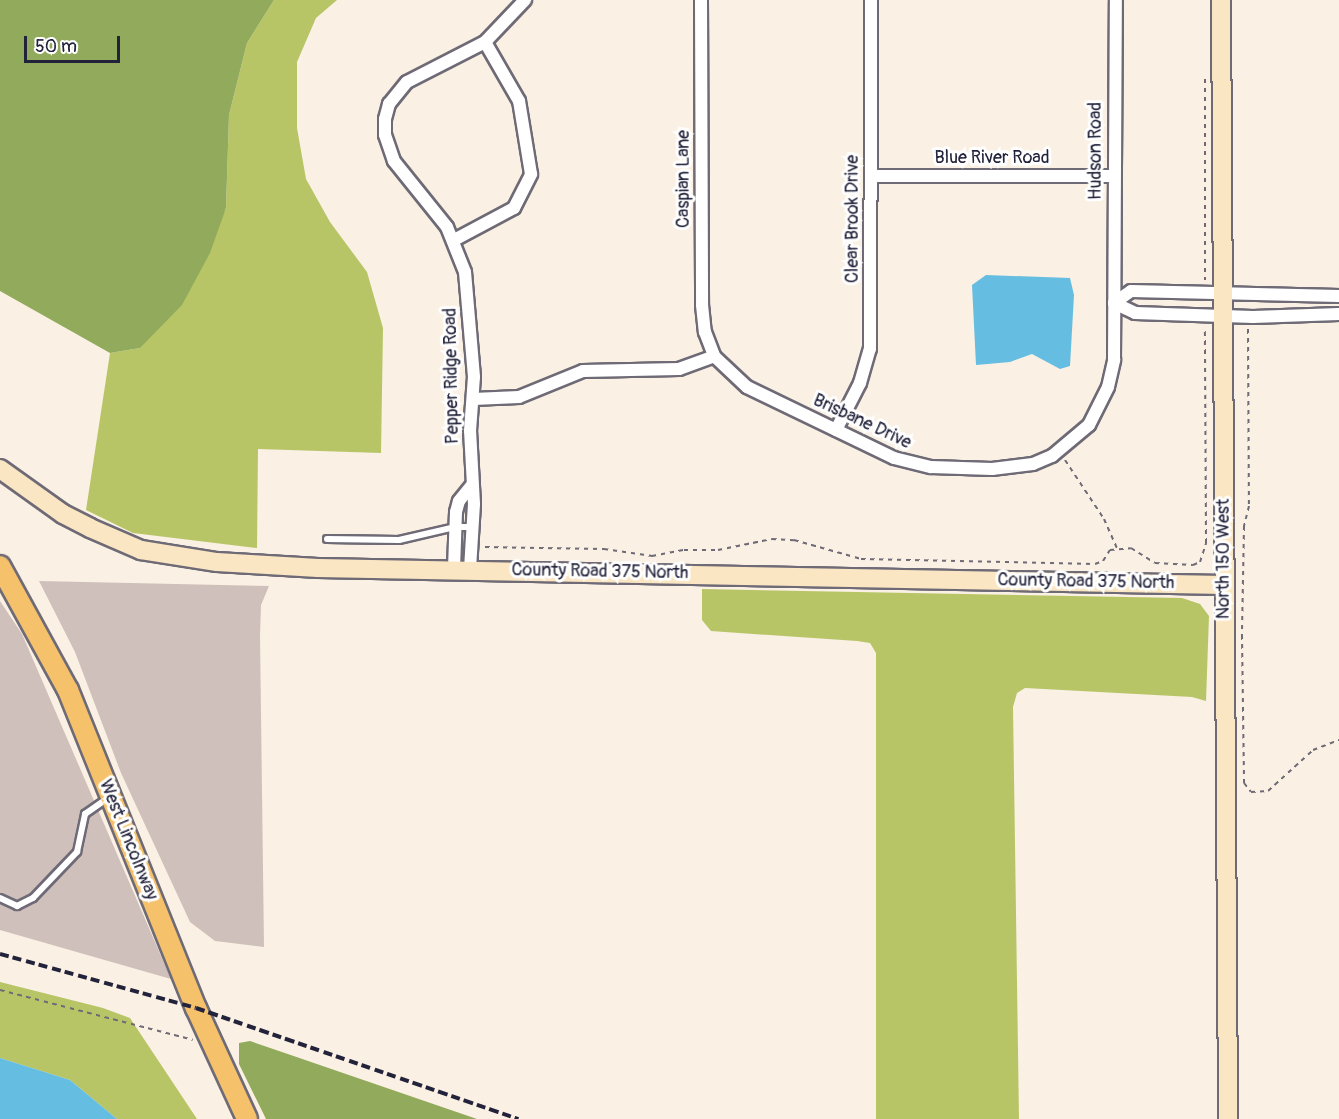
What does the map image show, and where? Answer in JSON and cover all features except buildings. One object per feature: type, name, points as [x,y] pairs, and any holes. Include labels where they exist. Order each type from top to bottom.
[{"type":"main road","name":"West Lincolnway","points":[[0,566],[68,690],[213,1046],[247,1119]]},
{"type":"street","name":"Pepper Ridge Road","points":[[462,569],[470,546],[470,527],[474,504],[471,486],[473,399],[468,288],[454,240],[394,161],[385,135],[385,119],[389,104],[407,82],[485,42],[525,0]]},
{"type":"street","name":"Caspian Lane","points":[[701,0],[702,305],[705,332],[714,356]]},
{"type":"street","name":"Clear Brook Drive","points":[[836,430],[860,383],[870,349],[872,0]]},
{"type":"street","name":"Hudson Road","points":[[1114,303],[1113,176],[1116,0]]},
{"type":"street","name":"North 150 West","points":[[1221,0],[1228,1119]]},
{"type":"street","points":[[454,240],[514,208],[531,174],[519,101],[485,42]]},
{"type":"street","name":"Blue River Road","points":[[871,176],[1113,176]]},
{"type":"street","points":[[1339,296],[1131,291],[1114,303],[1135,313],[1339,314]]},
{"type":"street","name":"Brisbane Drive","points":[[714,356],[747,387],[894,458],[931,467],[1012,468],[1033,464],[1059,451],[1089,424],[1108,387],[1113,360],[1114,303]]},
{"type":"street","points":[[473,399],[519,397],[583,371],[679,369],[714,356]]},
{"type":"street","name":"County Road 375 North","points":[[0,469],[63,514],[141,550],[217,562],[1224,585]]},
{"type":"street","name":"Pepper Ridge Road","points":[[462,569],[455,527],[459,501],[471,486]]},
{"type":"lane","points":[[327,539],[399,540],[455,527],[470,527]]},
{"type":"lane","points":[[0,898],[17,906],[33,898],[77,852],[88,811],[111,796]]},
{"type":"path","points":[[1205,69],[1205,291]]},
{"type":"path","points":[[470,546],[604,549],[652,556],[684,550],[718,550],[772,539],[794,540],[861,559],[1095,564],[1103,561],[1117,548],[1131,548],[1155,563],[1193,565],[1205,553],[1205,314]]},
{"type":"path","points":[[1248,325],[1249,506],[1244,526],[1242,635],[1244,783],[1251,792],[1268,791],[1313,750],[1339,740]]},
{"type":"path","points":[[1059,451],[1104,519],[1117,548]]},
{"type":"path","points":[[0,990],[213,1046]]},
{"type":"shaded area","points":[[39,581],[269,586],[261,605],[260,636],[264,947],[215,941],[190,922],[121,773],[75,652]]},
{"type":"shaded area","points":[[0,601],[22,634],[171,979],[0,930]]},
{"type":"green space","points":[[0,0],[274,0],[247,43],[229,115],[226,208],[210,253],[182,305],[140,348],[110,353],[0,291]]},
{"type":"green space","points":[[274,0],[337,0],[316,18],[297,62],[297,128],[306,179],[330,222],[367,272],[383,328],[381,453],[258,449],[257,548],[133,533],[86,510],[110,353],[140,348],[226,209],[229,115],[247,43]]},
{"type":"green space","points":[[702,589],[1182,598],[1200,604],[1209,616],[1206,701],[1192,697],[1025,688],[1017,693],[1013,707],[1019,1119],[876,1119],[876,653],[870,643],[857,641],[711,631],[702,620]]},
{"type":"green space","points":[[0,982],[103,1008],[130,1018],[197,1119],[117,1119],[70,1080],[0,1058]]},
{"type":"green space","points":[[250,1041],[477,1119],[266,1119],[239,1064],[239,1043]]},
{"type":"water","points":[[986,275],[1070,278],[1074,295],[1070,366],[1060,369],[1032,354],[1010,362],[976,365],[972,285]]},
{"type":"water","points":[[0,1058],[70,1080],[117,1119],[0,1119]]},
{"type":"railway","points":[[0,954],[196,1008],[518,1119]]}]
